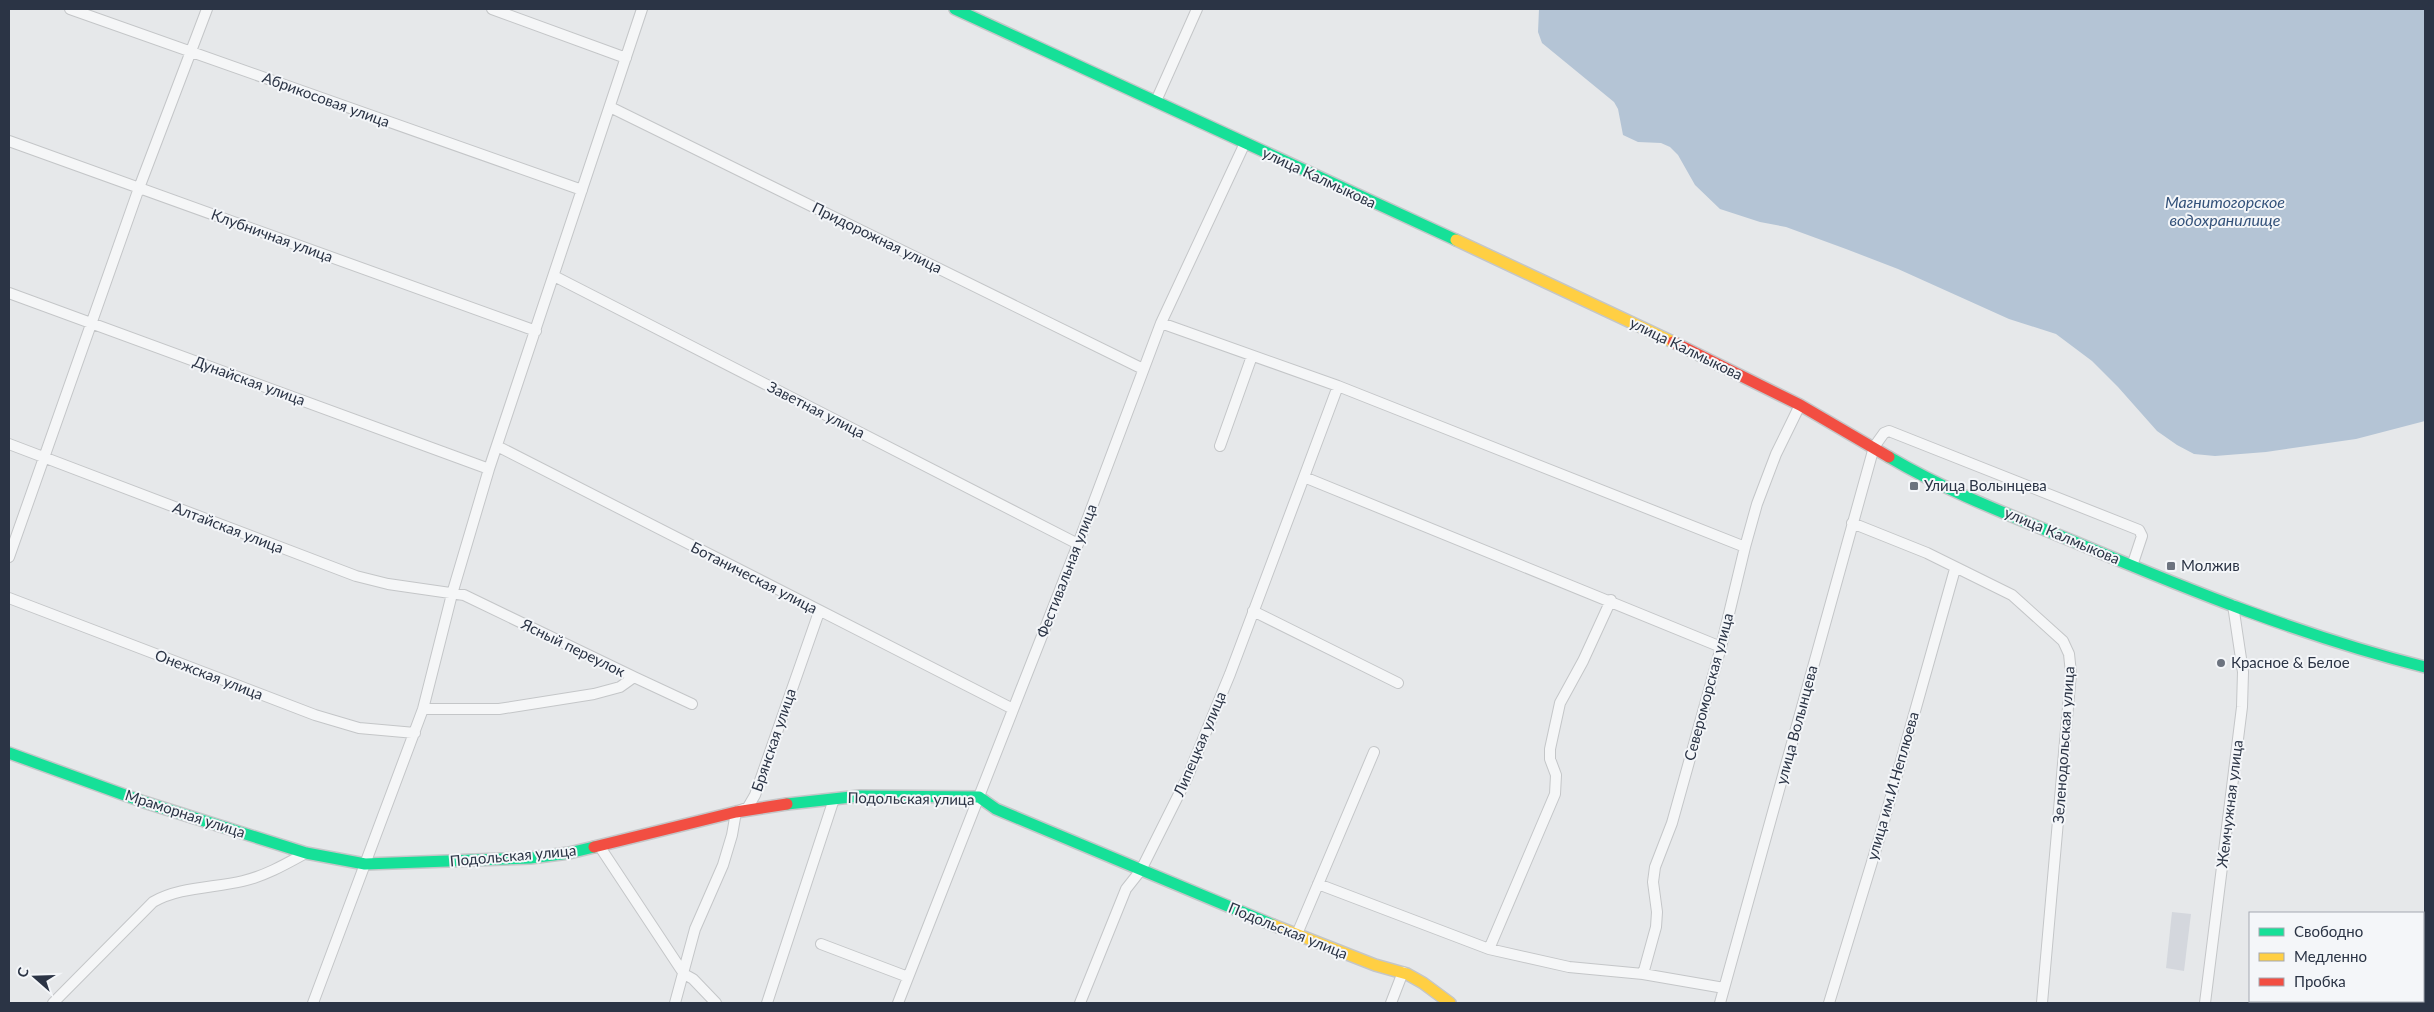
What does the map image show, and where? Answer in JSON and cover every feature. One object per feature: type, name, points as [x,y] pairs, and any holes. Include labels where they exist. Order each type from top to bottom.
[{"type":"main road","name":"улица Калмыкова","points":[[955,9],[1637,324],[1800,405],[1912,471],[1958,493],[2132,566],[2233,605],[2369,654],[2425,667]]},
{"type":"main road","name":"Мраморная улица","points":[[9,753],[144,802],[306,853],[365,864]]},
{"type":"main road","name":"Подольская улица","points":[[365,864],[530,858],[570,854],[736,812],[777,805],[860,796],[979,797],[996,809],[1141,870],[1375,965],[1403,972],[1427,985],[1450,1003]]},
{"type":"street","name":"Абрикосовая улица","points":[[70,9],[582,190]]},
{"type":"street","points":[[9,557],[139,188],[207,9]]},
{"type":"street","points":[[492,9],[626,58]]},
{"type":"street","points":[[313,1003],[423,710],[452,594],[496,446],[642,9]]},
{"type":"street","points":[[1156,101],[1197,9]]},
{"type":"street","name":"Придорожная улица","points":[[610,107],[1143,369]]},
{"type":"street","name":"Клубничная улица","points":[[9,141],[536,331]]},
{"type":"street","name":"Фестивальная улица","points":[[898,1003],[1078,544],[1160,324],[1245,144]]},
{"type":"street","name":"Заветная улица","points":[[554,276],[1078,544]]},
{"type":"street","name":"Дунайская улица","points":[[9,293],[489,469]]},
{"type":"street","points":[[1160,324],[1338,386],[1745,547]]},
{"type":"street","points":[[1220,446],[1252,356]]},
{"type":"street","name":"Липецкая улица","points":[[1080,1003],[1126,889],[1141,870],[1187,778],[1253,611],[1338,386]]},
{"type":"street","name":"Североморская улица","points":[[1644,974],[1656,927],[1657,912],[1653,882],[1655,867],[1672,823],[1722,647],[1745,547],[1765,481],[1800,405]]},
{"type":"street","points":[[1874,447],[1884,433],[1889,431],[2139,530],[2142,536],[2132,566]]},
{"type":"street","name":"Алтайская улица","points":[[9,444],[348,573],[388,584],[452,594]]},
{"type":"street","name":"Ботаническая улица","points":[[496,446],[819,612],[1013,709]]},
{"type":"street","name":"улица Волынцева","points":[[1720,1003],[1874,447]]},
{"type":"street","points":[[1304,477],[1611,600],[1722,647]]},
{"type":"street","name":"Зеленодольская улица","points":[[1852,523],[1927,554],[1955,569],[1993,584],[2012,595],[2063,641],[2069,654],[2071,673],[2042,1003]]},
{"type":"street","name":"улица им.И.Неплюева","points":[[1829,1003],[1879,840],[1955,569]]},
{"type":"street","name":"Ясный переулок","points":[[423,710],[499,709],[594,694],[620,687],[634,677],[464,595],[452,594]]},
{"type":"street","name":"Онежская улица","points":[[9,598],[315,716],[360,728],[415,733]]},
{"type":"street","points":[[1489,949],[1555,794],[1557,783],[1550,759],[1550,749],[1560,703],[1583,661],[1611,600]]},
{"type":"street","name":"Жемчужная улица","points":[[2205,1003],[2242,707],[2243,672],[2240,641],[2233,605]]},
{"type":"street","points":[[1253,611],[1398,683]]},
{"type":"street","name":"Брянская улица","points":[[736,812],[748,807],[753,801],[819,612]]},
{"type":"street","points":[[634,677],[692,704]]},
{"type":"street","points":[[1297,934],[1374,752]]},
{"type":"street","points":[[767,1003],[834,799]]},
{"type":"street","points":[[675,1003],[695,929],[723,865],[736,812]]},
{"type":"street","points":[[600,847],[684,974],[693,979],[716,1003]]},
{"type":"street","points":[[53,1003],[153,902],[163,896],[246,881],[274,870],[306,853]]},
{"type":"street","points":[[1318,884],[1489,949],[1569,967],[1644,974],[1724,988]]},
{"type":"street","points":[[821,944],[908,977]]},
{"type":"street","points":[[1391,1003],[1403,972]]},
{"type":"shaded area","points":[[2172,912],[2191,914],[2184,971],[2166,968]]},
{"type":"water","name":"Магнитогорское водохранилище","points":[[1539,9],[2425,9],[2425,421],[2356,439],[2266,452],[2215,456],[2194,454],[2157,431],[2092,361],[2056,334],[2009,319],[1898,269],[1846,249],[1786,227],[1760,222],[1720,209],[1695,185],[1678,155],[1670,147],[1661,143],[1638,142],[1623,135],[1618,109],[1614,102],[1542,43],[1538,32]]},
{"type":"traffic: fast","points":[[955,9],[1456,240]]},
{"type":"traffic: fast","points":[[1889,457],[1911,470],[1980,503],[2204,595],[2336,642],[2425,667]]},
{"type":"traffic: fast","points":[[9,753],[144,802],[306,853],[365,864],[530,858],[569,853],[594,847]]},
{"type":"traffic: fast","points":[[787,804],[860,796],[979,797],[996,809],[1273,925]]},
{"type":"traffic: slow","points":[[1456,240],[1673,342]]},
{"type":"traffic: slow","points":[[1273,925],[1375,965],[1407,974],[1450,1003]]},
{"type":"traffic: jam","points":[[1673,342],[1800,405],[1889,457]]},
{"type":"traffic: jam","points":[[594,847],[736,812],[787,804]]},
{"type":"place","name":"Улица Волынцева","points":[[1914,486]]},
{"type":"place","name":"Молжив","points":[[2171,566]]},
{"type":"place","name":"Красное & Белое","points":[[2221,663]]}]
